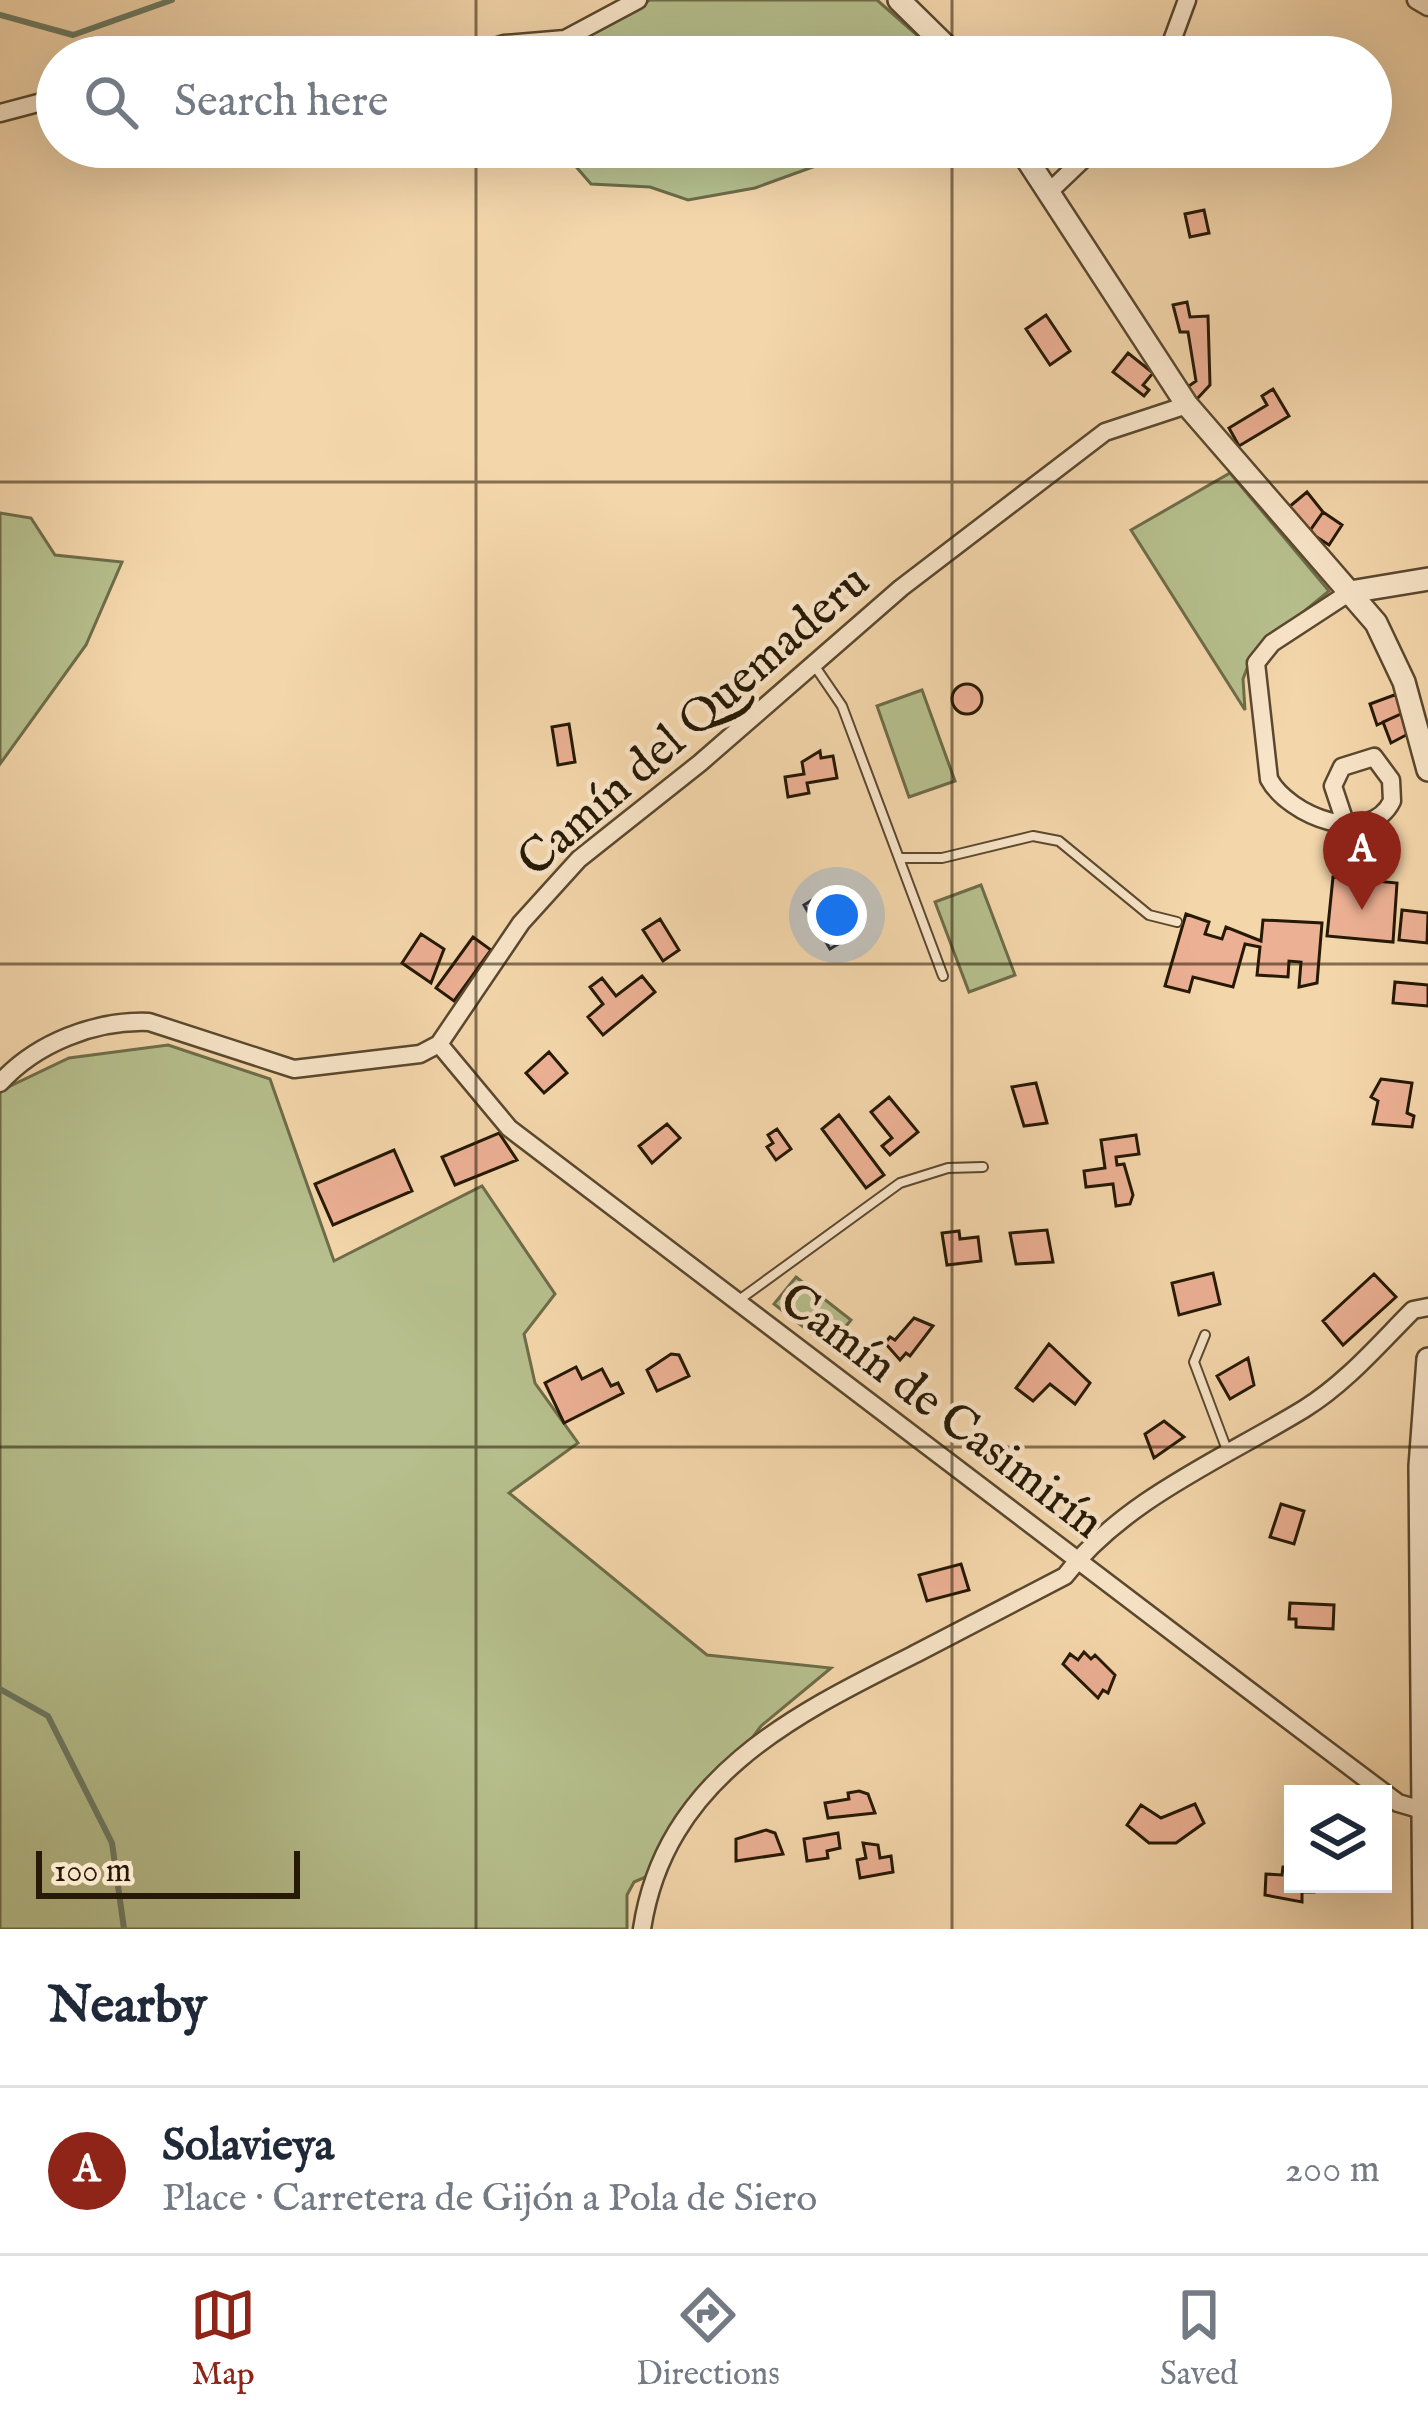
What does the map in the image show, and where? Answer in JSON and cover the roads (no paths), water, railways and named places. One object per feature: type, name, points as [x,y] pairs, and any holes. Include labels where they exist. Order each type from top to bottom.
[{"type":"street","points":[[571,36],[638,0]]},
{"type":"street","points":[[899,0],[936,36]]},
{"type":"street","points":[[1174,36],[1187,0]]},
{"type":"street","points":[[1416,0],[1428,7]]},
{"type":"street","points":[[0,113],[36,104]]},
{"type":"street","points":[[1033,168],[1187,405],[1376,623],[1420,706],[1428,770]]},
{"type":"street","points":[[1049,192],[1074,168]]},
{"type":"street","name":"Camín del Quemaderu","points":[[439,1044],[521,923],[579,860],[901,587],[1105,432],[1187,405]]},
{"type":"street","points":[[1345,822],[1316,819],[1272,786],[1256,663],[1272,643],[1350,592],[1423,579]]},
{"type":"street","points":[[1376,623],[1396,588],[1423,579]]},
{"type":"street","points":[[0,1083],[45,1047],[130,1021],[149,1022],[294,1069],[420,1054],[439,1044]]},
{"type":"street","name":"Camín de Casimirín","points":[[439,1044],[509,1128],[1076,1562],[1398,1802],[1423,1810]]},
{"type":"street","points":[[642,1929],[662,1862],[679,1829],[730,1767],[760,1741],[810,1704],[1064,1576],[1085,1549],[1227,1450],[1305,1408],[1413,1310],[1428,1307]]},
{"type":"street","points":[[1424,1929],[1420,1466],[1428,1358]]},
{"type":"lane","points":[[814,664],[842,706],[943,976]]},
{"type":"lane","points":[[899,858],[942,858],[1033,836],[1059,841],[1149,915],[1177,922]]},
{"type":"lane","points":[[738,1301],[900,1183],[949,1168],[983,1167]]},
{"type":"lane","points":[[1205,1335],[1194,1362],[1227,1450]]},
{"type":"waterway","points":[[0,15],[73,35],[172,0]]},
{"type":"waterway","points":[[0,1689],[48,1716],[112,1843],[124,1929]]},
{"type":"place","name":"Solavieya","points":[[1362,910]]}]
